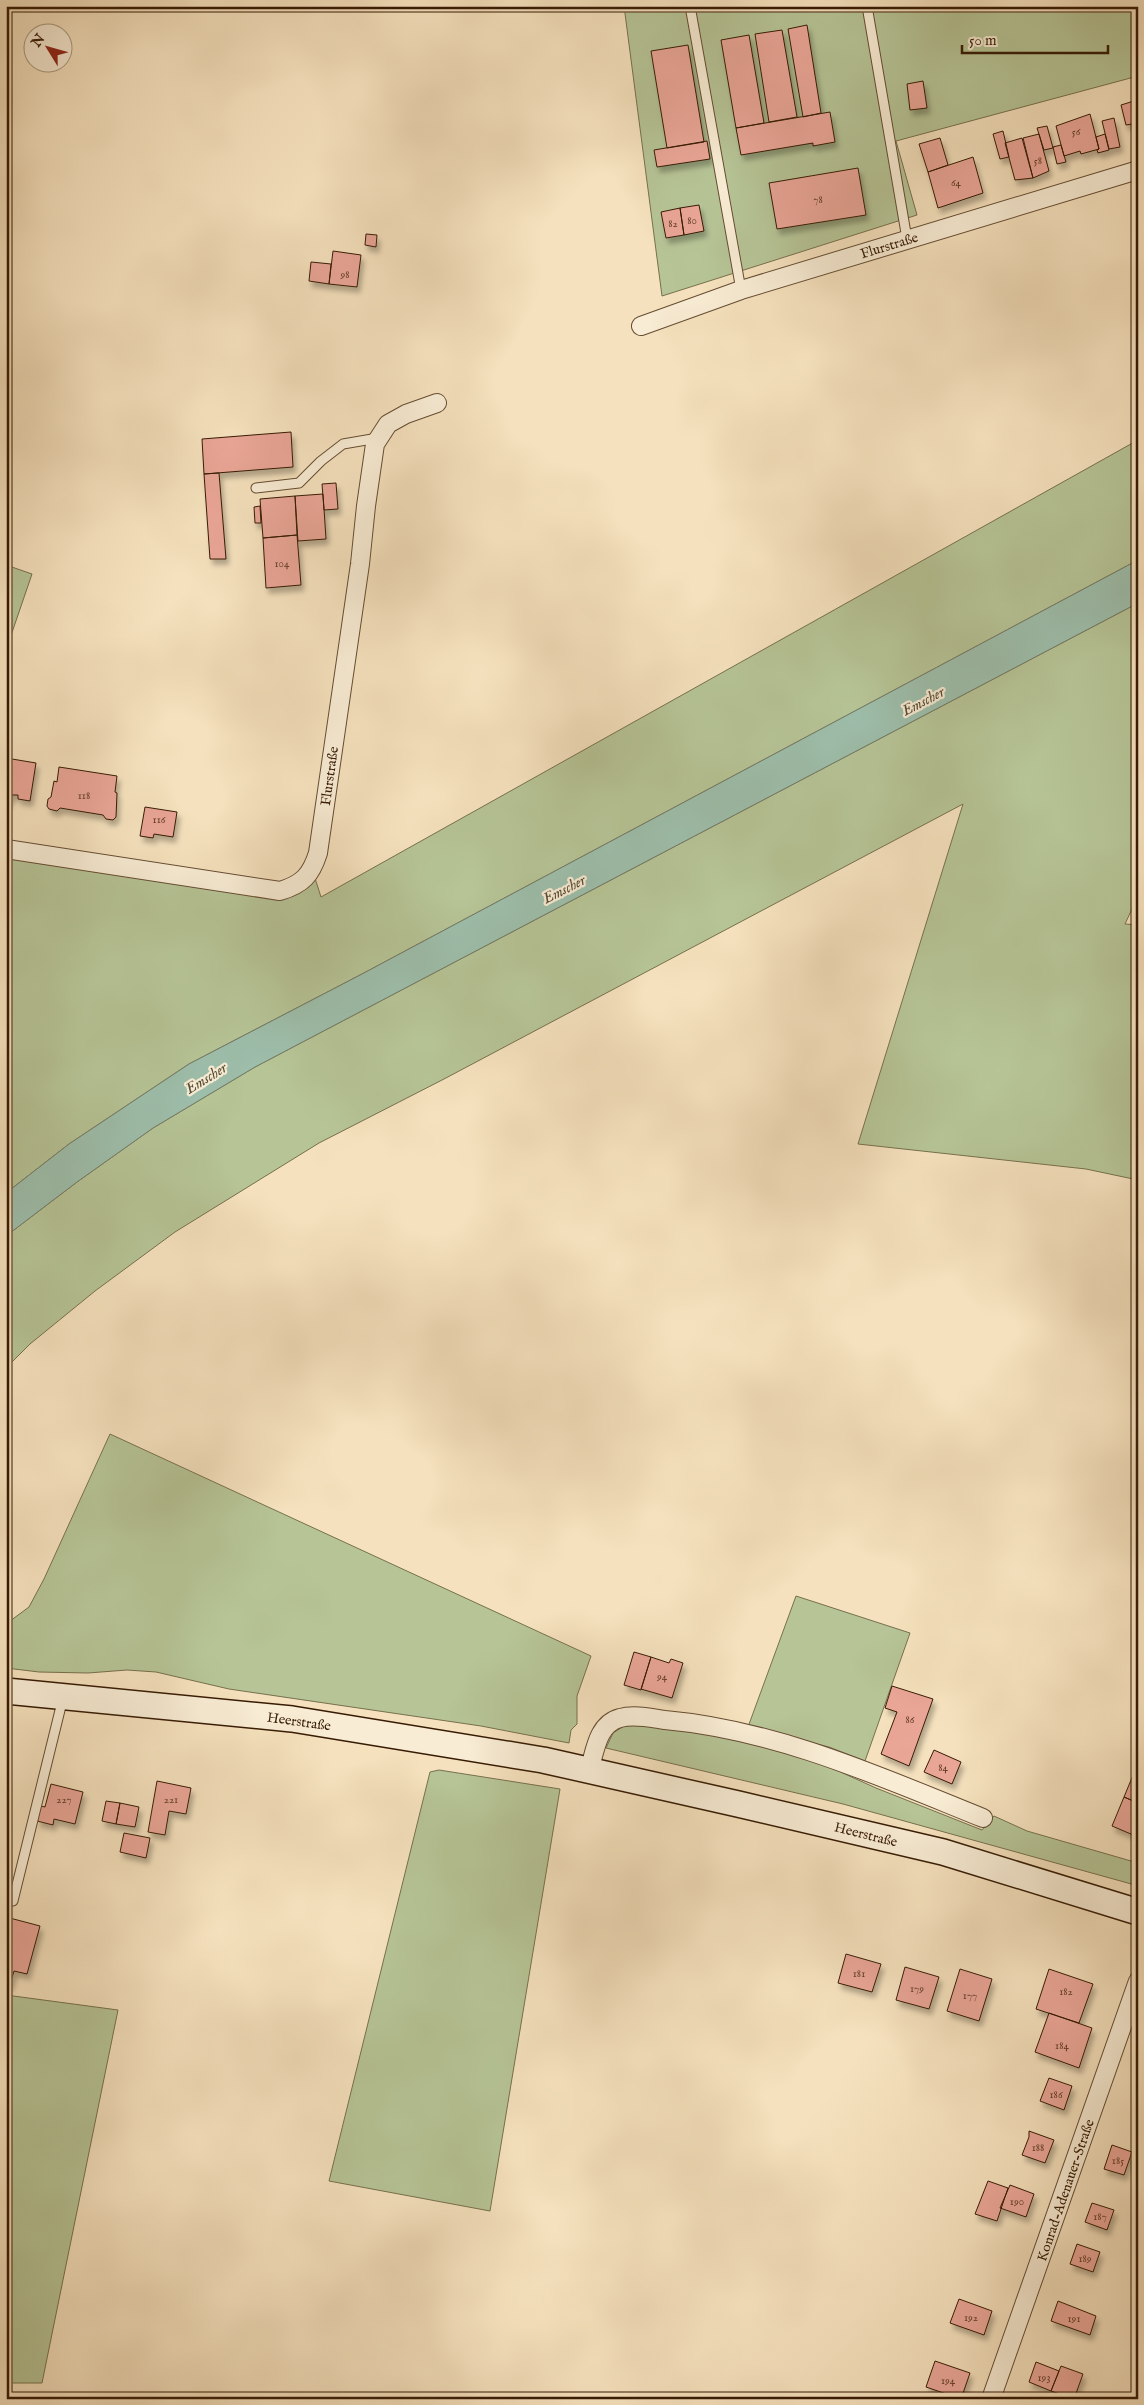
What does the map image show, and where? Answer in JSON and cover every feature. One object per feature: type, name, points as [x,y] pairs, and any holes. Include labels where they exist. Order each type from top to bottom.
[{"type":"main road","name":"Heerstraße","points":[[6,1691],[292,1720],[543,1760],[943,1852],[1138,1912]]},
{"type":"street","name":"Flurstraße","points":[[641,326],[741,290],[1138,170]]},
{"type":"street","name":"Flurstraße","points":[[6,849],[280,891],[295,887],[312,871],[318,853],[375,444],[388,424],[406,414],[437,403]]},
{"type":"street","points":[[589,1771],[601,1732],[619,1718],[637,1717],[695,1723],[832,1758],[983,1818]]},
{"type":"street","name":"Konrad-Adenauer-Straße","points":[[991,2399],[1138,1981]]},
{"type":"lane","points":[[690,6],[741,290]]},
{"type":"lane","points":[[867,6],[907,239]]},
{"type":"lane","points":[[256,488],[299,483],[321,461],[343,444],[379,438]]},
{"type":"lane","points":[[13,1901],[64,1696]]},
{"type":"shaded area","points":[[624,6],[1138,6],[1138,76],[896,141],[917,215],[662,296]]},
{"type":"shaded area","points":[[1138,440],[1138,560],[362,974],[189,1064],[69,1144],[6,1193],[6,852],[280,893],[313,872],[321,897]]},
{"type":"shaded area","points":[[6,565],[32,574],[6,650]]},
{"type":"shaded area","points":[[1138,603],[1138,896],[1125,924],[1138,925],[1138,1180],[1086,1169],[858,1144],[963,804],[444,1079],[319,1143],[175,1232],[95,1291],[30,1344],[6,1368],[6,1236],[153,1128],[255,1067]]},
{"type":"shaded area","points":[[110,1434],[591,1656],[577,1696],[577,1724],[571,1730],[569,1743],[481,1726],[229,1689],[156,1672],[127,1670],[88,1673],[39,1672],[6,1668],[6,1624],[29,1607],[44,1579]]},
{"type":"shaded area","points":[[796,1596],[910,1633],[865,1761],[829,1747],[748,1727]]},
{"type":"shaded area","points":[[627,1724],[715,1733],[805,1756],[876,1788],[982,1830],[994,1816],[1027,1831],[1138,1863],[1138,1883],[1135,1885],[843,1804],[606,1748],[613,1733]]},
{"type":"shaded area","points":[[439,1770],[560,1789],[490,2211],[329,2181],[430,1772]]},
{"type":"shaded area","points":[[6,1995],[118,2010],[42,2383],[6,2383]]},
{"type":"water","name":"Emscher","points":[[1138,560],[1138,603],[255,1067],[153,1128],[6,1236],[6,1193],[69,1144],[189,1064],[362,974]]},
{"type":"building","points":[[807,25],[821,113],[803,117],[788,29]]},
{"type":"building","points":[[782,30],[797,117],[769,122],[755,34]]},
{"type":"building","points":[[749,35],[764,123],[736,128],[721,40]]},
{"type":"building","points":[[688,45],[704,142],[667,148],[651,51]]},
{"type":"building","points":[[923,81],[927,108],[910,110],[907,84]]},
{"type":"building","points":[[1138,98],[1138,123],[1126,125],[1121,105]]},
{"type":"building","points":[[830,112],[835,142],[813,146],[813,143],[741,155],[736,128]]},
{"type":"building","points":[[1090,114],[1099,149],[1081,154],[1080,151],[1064,156],[1056,126]]},
{"type":"building","points":[[1114,118],[1120,147],[1109,149],[1102,121]]},
{"type":"building","points":[[1047,126],[1053,148],[1044,150],[1037,128]]},
{"type":"building","points":[[1003,131],[1009,157],[1000,159],[993,134]]},
{"type":"building","points":[[1039,134],[1049,171],[1033,178],[1023,138]]},
{"type":"building","points":[[1105,134],[1109,150],[1098,153],[1096,137]]},
{"type":"building","points":[[940,138],[948,165],[928,172],[919,144]]},
{"type":"building","points":[[1022,138],[1033,178],[1015,180],[1005,143]]},
{"type":"building","points":[[707,141],[710,159],[657,167],[654,150]]},
{"type":"building","points":[[1061,145],[1066,162],[1057,164],[1053,147]]},
{"type":"building","points":[[973,157],[983,193],[938,208],[928,172]]},
{"type":"building","points":[[858,168],[866,215],[777,229],[769,183]]},
{"type":"building","points":[[699,205],[704,231],[684,235],[680,208]]},
{"type":"building","points":[[680,208],[684,235],[666,238],[661,212]]},
{"type":"building","points":[[366,234],[377,235],[376,247],[365,245]]},
{"type":"building","points":[[333,251],[361,255],[357,287],[329,284]]},
{"type":"building","points":[[311,262],[331,264],[329,284],[309,281]]},
{"type":"building","points":[[291,432],[293,467],[204,474],[202,439]]},
{"type":"building","points":[[219,473],[226,559],[210,559],[204,474]]},
{"type":"building","points":[[336,483],[338,509],[324,510],[322,484]]},
{"type":"building","points":[[323,494],[326,539],[298,541],[295,496]]},
{"type":"building","points":[[295,496],[297,535],[263,538],[260,499]]},
{"type":"building","points":[[260,506],[261,523],[255,523],[254,507]]},
{"type":"building","points":[[297,535],[301,585],[266,588],[263,538]]},
{"type":"building","points":[[6,758],[36,763],[30,801],[18,799],[18,795],[11,795],[10,800],[6,803]]},
{"type":"building","points":[[59,767],[117,776],[115,792],[117,793],[116,817],[113,820],[106,819],[103,815],[60,808],[57,811],[49,809],[47,806],[48,799],[51,797],[54,781],[57,782]]},
{"type":"building","points":[[145,807],[177,812],[173,837],[154,834],[153,838],[140,836]]},
{"type":"building","points":[[634,1652],[651,1657],[641,1690],[624,1685]]},
{"type":"building","points":[[651,1657],[669,1663],[671,1659],[683,1663],[672,1698],[641,1689]]},
{"type":"building","points":[[892,1686],[933,1699],[909,1766],[881,1754],[897,1712],[885,1708]]},
{"type":"building","points":[[934,1750],[961,1762],[952,1784],[924,1772]]},
{"type":"building","points":[[1136,1768],[1138,1769],[1138,1803],[1124,1797]]},
{"type":"building","points":[[157,1781],[191,1788],[186,1814],[169,1811],[165,1835],[148,1832]]},
{"type":"building","points":[[51,1784],[83,1792],[75,1824],[54,1819],[53,1825],[37,1821],[41,1806],[45,1807]]},
{"type":"building","points":[[1124,1797],[1138,1803],[1138,1837],[1112,1826]]},
{"type":"building","points":[[106,1801],[120,1803],[116,1824],[102,1821]]},
{"type":"building","points":[[120,1803],[139,1807],[135,1827],[116,1824]]},
{"type":"building","points":[[124,1833],[150,1838],[146,1858],[120,1852]]},
{"type":"building","points":[[6,1917],[40,1926],[27,1974],[14,1971],[9,1987],[6,1986]]},
{"type":"building","points":[[846,1954],[881,1964],[872,1992],[838,1983]]},
{"type":"building","points":[[905,1967],[939,1977],[929,2009],[896,2000]]},
{"type":"building","points":[[960,1969],[992,1979],[979,2021],[947,2011]]},
{"type":"building","points":[[1049,1969],[1093,1984],[1079,2023],[1036,2009]]},
{"type":"building","points":[[1049,2013],[1092,2028],[1079,2068],[1035,2052]]},
{"type":"building","points":[[1049,2078],[1072,2086],[1064,2110],[1040,2101]]},
{"type":"building","points":[[1029,2131],[1054,2140],[1045,2163],[1022,2155],[1029,2137]]},
{"type":"building","points":[[1112,2145],[1132,2152],[1124,2175],[1104,2169]]},
{"type":"building","points":[[988,2181],[1008,2188],[997,2221],[975,2214]]},
{"type":"building","points":[[1010,2185],[1034,2194],[1026,2217],[1000,2208]]},
{"type":"building","points":[[1092,2203],[1114,2210],[1107,2230],[1085,2222]]},
{"type":"building","points":[[1077,2244],[1100,2252],[1093,2272],[1070,2264]]},
{"type":"building","points":[[959,2299],[992,2311],[984,2335],[950,2323]]},
{"type":"building","points":[[1058,2301],[1096,2316],[1090,2335],[1051,2321]]},
{"type":"building","points":[[935,2361],[970,2373],[961,2399],[926,2387]]},
{"type":"building","points":[[1036,2362],[1059,2371],[1051,2391],[1029,2382]]},
{"type":"building","points":[[1061,2366],[1083,2374],[1074,2399],[1051,2391]]}]
